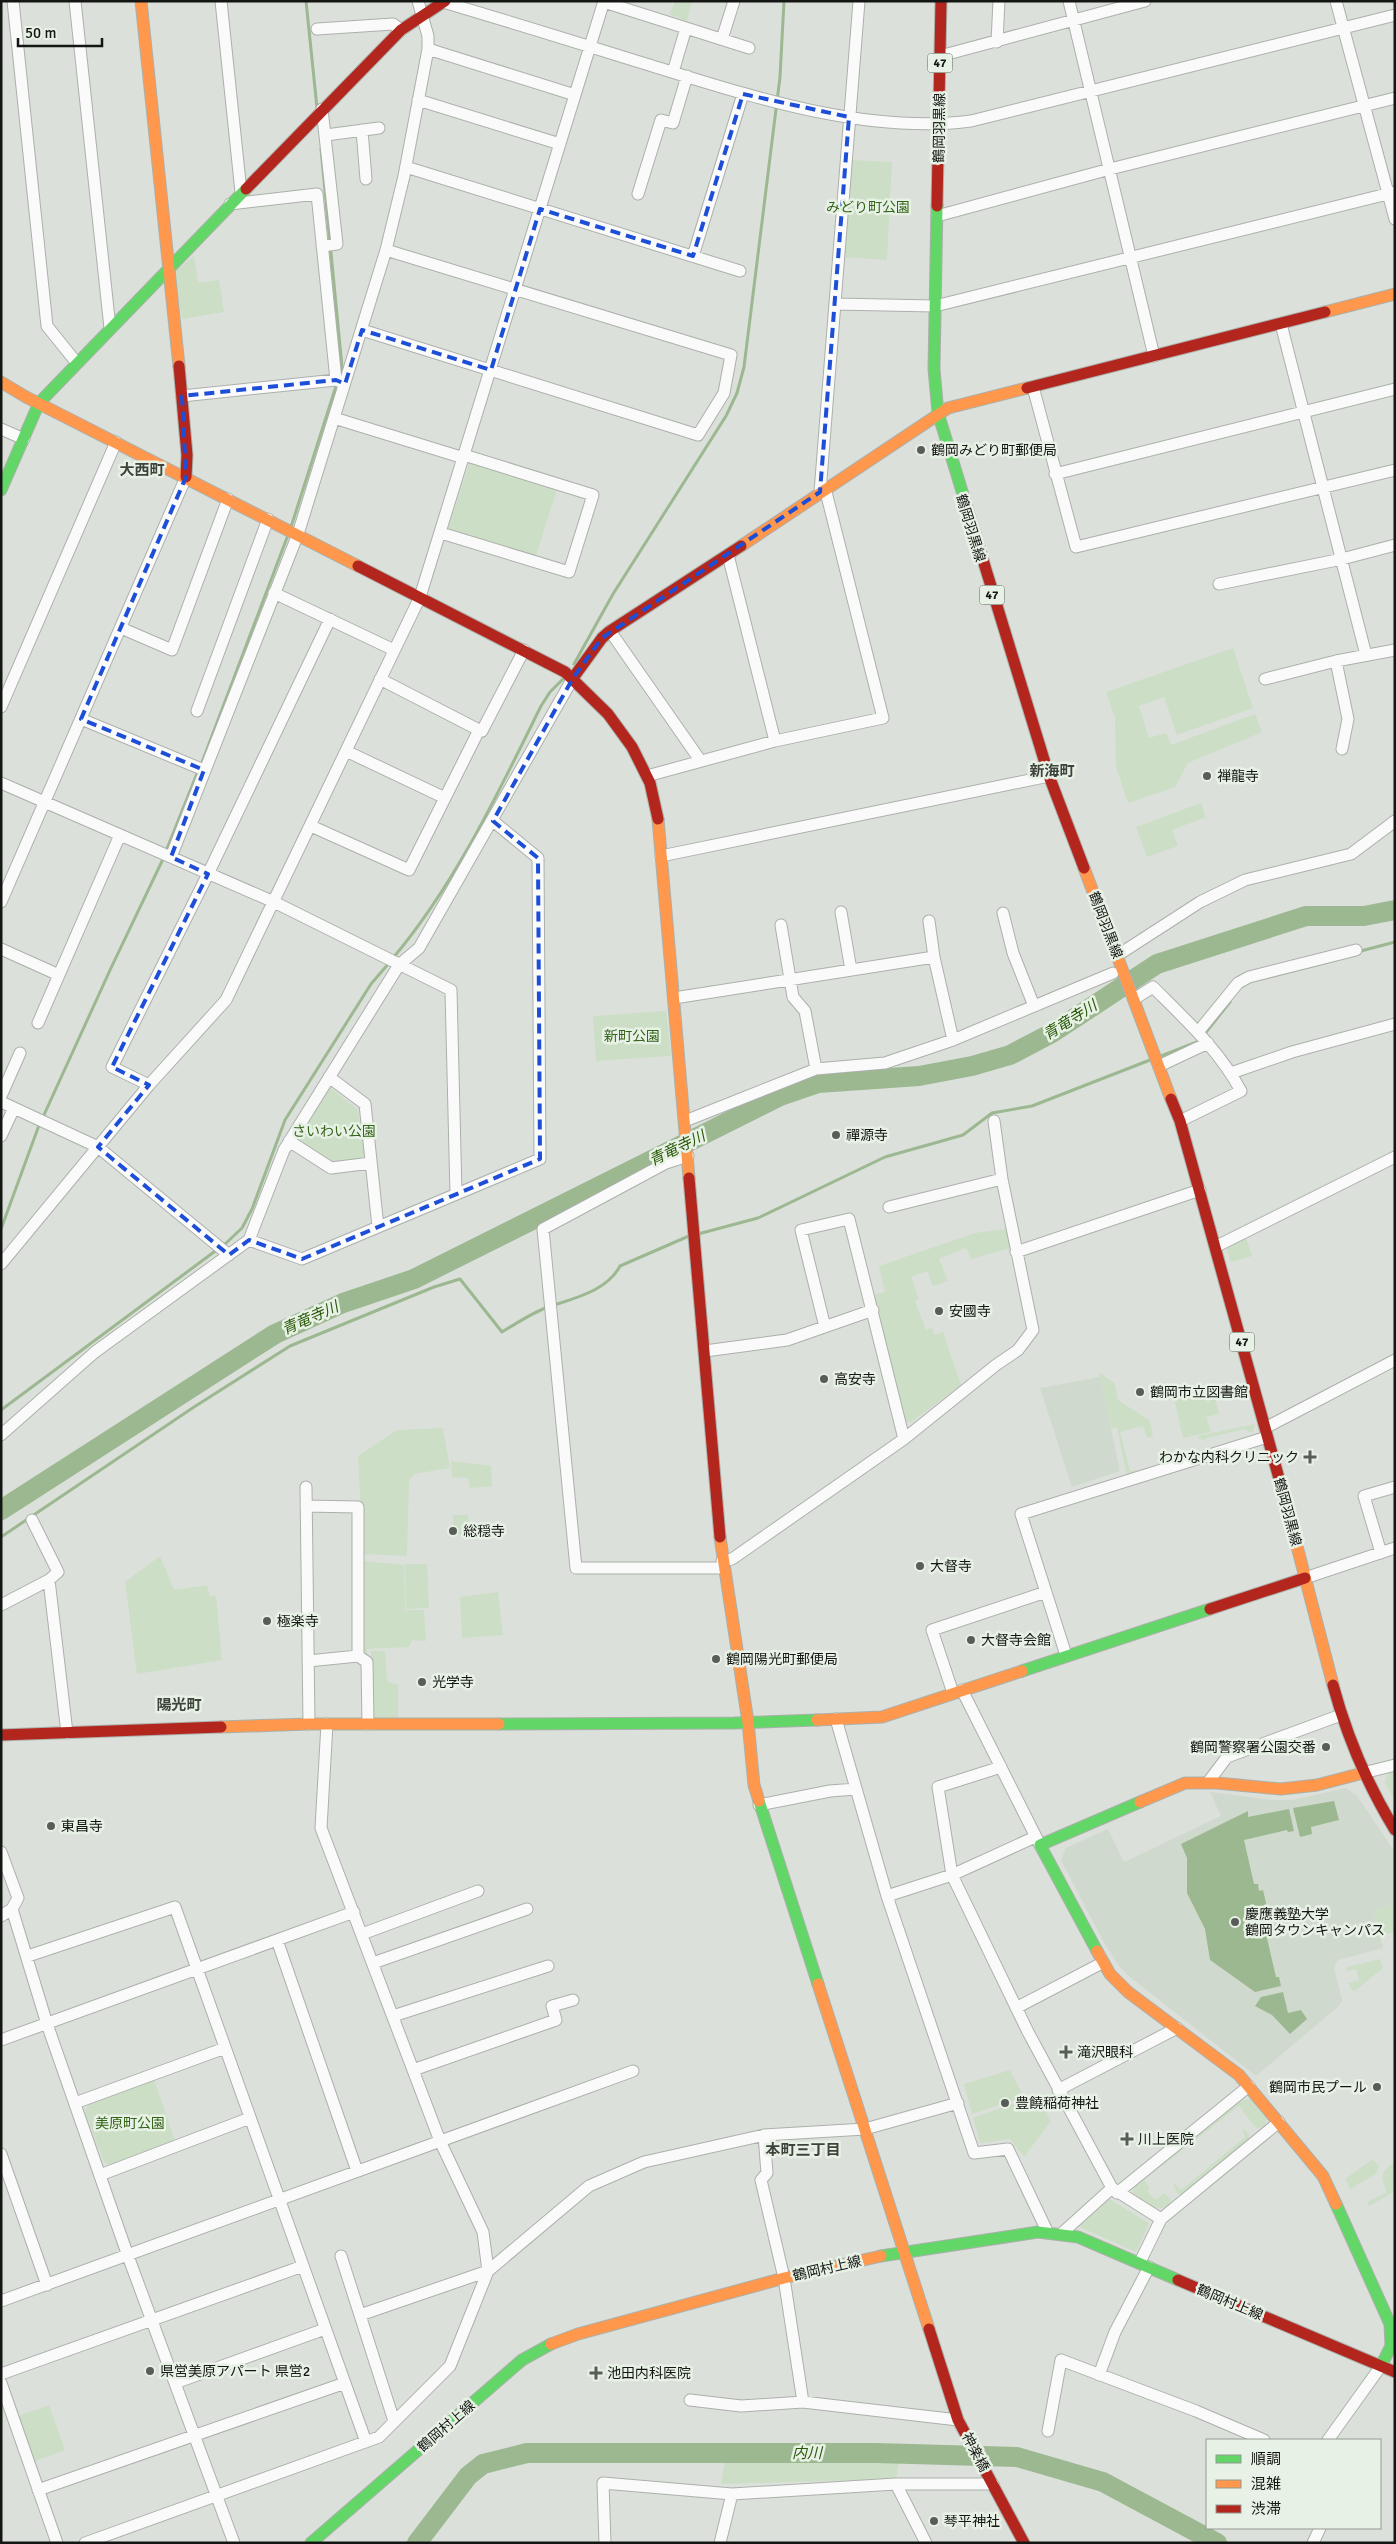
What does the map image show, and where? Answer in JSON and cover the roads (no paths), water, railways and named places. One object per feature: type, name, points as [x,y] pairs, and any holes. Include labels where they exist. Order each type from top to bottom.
[{"type":"street","points":[[1,2],[8,1]]},
{"type":"street","points":[[13,1],[47,326],[76,362]]},
{"type":"street","points":[[75,1],[110,328]]},
{"type":"street","points":[[1,902],[186,478],[187,456],[182,396],[141,1]]},
{"type":"street","points":[[221,1],[241,192]]},
{"type":"street","points":[[171,858],[298,534],[334,418],[341,382],[362,330],[386,250],[406,167],[428,49],[428,36],[418,1]]},
{"type":"street","points":[[722,39],[734,1]]},
{"type":"street","points":[[647,776],[775,741],[883,718],[823,490],[835,304],[859,1]]},
{"type":"street","name":"鶴岡羽黒線","points":[[941,1],[934,369],[938,413],[1049,776],[1180,1121],[1266,1432],[1341,1715],[1363,1773],[1379,1806],[1395,1830]]},
{"type":"street","points":[[998,1],[998,42]]},
{"type":"street","points":[[1069,1],[1154,356]]},
{"type":"street","points":[[940,56],[998,42],[1145,1]]},
{"type":"street","points":[[1336,1],[1364,106],[1392,192],[1395,219]]},
{"type":"street","points":[[1,490],[39,403],[76,362],[401,30],[421,15],[444,2],[775,103],[849,117],[939,125],[971,121],[1091,89],[1395,15]]},
{"type":"street","points":[[1,1264],[98,1146],[226,1000],[311,826],[420,597],[604,2],[749,48]]},
{"type":"street","points":[[317,29],[393,24],[401,30]]},
{"type":"street","points":[[672,72],[686,28]]},
{"type":"street","points":[[428,49],[575,95]]},
{"type":"street","points":[[638,194],[661,120],[673,123],[687,76]]},
{"type":"street","points":[[693,256],[743,94]]},
{"type":"street","points":[[937,216],[1110,169],[1395,98]]},
{"type":"street","points":[[418,100],[560,144]]},
{"type":"street","points":[[322,109],[336,244],[322,246]]},
{"type":"street","points":[[326,135],[379,128]]},
{"type":"street","points":[[362,130],[366,179]]},
{"type":"street","points":[[406,167],[740,271]]},
{"type":"street","points":[[835,304],[935,306],[1392,192]]},
{"type":"street","points":[[230,204],[317,194],[322,246],[341,382]]},
{"type":"street","points":[[362,330],[698,435],[724,393],[731,355],[386,250]]},
{"type":"street","points":[[1,1435],[95,1352],[249,1240],[284,1150],[399,965],[419,948],[573,678],[602,638],[610,631],[728,555],[948,408],[1395,294]]},
{"type":"street","points":[[1281,324],[1366,656]]},
{"type":"street","name":"神楽橋","points":[[1,382],[555,665],[588,690],[630,746],[647,776],[656,804],[722,1564],[748,1722],[751,1765],[759,1805],[958,2420],[1024,2543]]},
{"type":"street","points":[[182,396],[341,382]]},
{"type":"street","points":[[1033,387],[1076,547],[1395,470]]},
{"type":"street","points":[[1055,474],[1395,389]]},
{"type":"street","points":[[334,418],[593,495],[569,572],[441,533]]},
{"type":"street","points":[[1,429],[24,439]]},
{"type":"street","points":[[1,707],[116,442]]},
{"type":"street","points":[[121,628],[172,650],[228,499]]},
{"type":"street","points":[[197,711],[268,519]]},
{"type":"street","points":[[1219,584],[1342,559],[1395,544]]},
{"type":"street","points":[[728,555],[775,741]]},
{"type":"street","points":[[274,593],[394,650]]},
{"type":"street","points":[[150,1085],[112,1068],[208,874],[330,619]]},
{"type":"street","points":[[610,631],[700,760]]},
{"type":"street","points":[[380,679],[482,732],[524,650]]},
{"type":"street","points":[[1265,678],[1336,661],[1395,650]]},
{"type":"street","points":[[1336,661],[1348,719],[1342,749]]},
{"type":"street","points":[[81,719],[204,770]]},
{"type":"street","points":[[311,826],[409,870],[479,730]]},
{"type":"street","points":[[346,751],[445,798]]},
{"type":"street","points":[[660,856],[1049,776]]},
{"type":"street","points":[[1,783],[274,902],[451,990],[456,1194]]},
{"type":"street","points":[[249,1240],[302,1258],[540,1159],[538,858],[493,821]]},
{"type":"street","points":[[1118,956],[1200,902],[1253,878],[1351,854],[1395,821]]},
{"type":"street","points":[[38,1023],[120,835]]},
{"type":"street","points":[[841,912],[851,970]]},
{"type":"street","points":[[1003,913],[1014,953],[1034,1006]]},
{"type":"street","points":[[929,921],[934,957],[953,1040]]},
{"type":"street","points":[[781,925],[793,997],[805,1012],[816,1070]]},
{"type":"street","points":[[1,949],[59,975]]},
{"type":"street","points":[[1198,1032],[1238,983],[1249,977],[1356,950]]},
{"type":"street","points":[[674,998],[934,957]]},
{"type":"street","points":[[685,1121],[816,1070],[884,1063],[953,1040],[1113,973]]},
{"type":"street","points":[[1136,1004],[1153,987],[1208,1043],[1231,1072],[1241,1091],[1180,1121]]},
{"type":"street","points":[[1231,1072],[1292,1052],[1395,1024]]},
{"type":"street","points":[[1159,1066],[1208,1043]]},
{"type":"street","points":[[1,1096],[20,1053]]},
{"type":"street","points":[[329,1077],[365,1104],[378,1227]]},
{"type":"street","points":[[1,1102],[98,1146],[229,1255]]},
{"type":"street","points":[[1,1136],[14,1108]]},
{"type":"street","points":[[688,1156],[666,1163],[543,1229],[576,1568],[722,1564],[732,1559],[904,1438],[996,1365],[1018,1350],[1033,1330],[1002,1179],[994,1121]]},
{"type":"street","points":[[290,1141],[331,1168],[371,1163]]},
{"type":"street","points":[[1215,1247],[1395,1157]]},
{"type":"street","points":[[889,1207],[1002,1179]]},
{"type":"street","points":[[1016,1252],[1200,1190]]},
{"type":"street","points":[[825,1327],[800,1230],[849,1219],[904,1438]]},
{"type":"street","points":[[705,1352],[787,1340],[873,1310]]},
{"type":"street","points":[[1066,1656],[1021,1514],[1266,1432],[1395,1360]]},
{"type":"street","points":[[306,1487],[308,1724]]},
{"type":"street","points":[[1381,1553],[1364,1496],[1395,1487]]},
{"type":"street","points":[[306,1506],[358,1507],[358,1656]]},
{"type":"street","points":[[1,1605],[49,1580],[58,1572],[32,1520]]},
{"type":"street","points":[[1,1735],[308,1724],[748,1722],[882,1717],[1395,1548]]},
{"type":"street","points":[[49,1580],[67,1732]]},
{"type":"street","points":[[1046,1592],[932,1630],[957,1691],[1001,1767],[1102,1963],[1128,1992],[1228,2065],[1249,2086],[1323,2176],[1390,2324],[1393,2343],[1392,2350],[1329,2439]]},
{"type":"street","points":[[308,1661],[358,1656],[367,1662],[368,1724]]},
{"type":"street","points":[[1208,1781],[1226,1757],[1341,1715]]},
{"type":"street","points":[[836,1719],[887,1896],[974,2153],[1008,2149],[1048,2233]]},
{"type":"street","points":[[85,2543],[379,2437],[450,2366],[488,2271],[483,2232],[440,2141],[321,1828],[327,1724]]},
{"type":"street","points":[[887,1896],[952,1875],[1179,1785],[1208,1781],[1250,1787],[1292,1789],[1315,1786],[1395,1765]]},
{"type":"street","points":[[1001,1767],[938,1787],[952,1875],[1058,2090],[1115,2191],[1161,2220]]},
{"type":"street","points":[[759,1805],[830,1791],[856,1789]]},
{"type":"street","points":[[1,1852],[18,1898],[12,1909],[1,1916]]},
{"type":"street","points":[[362,1934],[478,1890]]},
{"type":"street","points":[[28,1956],[175,1907],[366,2442]]},
{"type":"street","points":[[12,1909],[28,1956],[47,2024],[128,2256],[234,2543]]},
{"type":"street","points":[[373,1964],[527,1909]]},
{"type":"street","points":[[1,2040],[354,1912]]},
{"type":"street","points":[[277,1940],[357,2171]]},
{"type":"street","points":[[1016,2008],[1102,1963]]},
{"type":"street","points":[[393,2016],[548,1966]]},
{"type":"street","points":[[413,2070],[556,2020],[552,2006],[573,2000]]},
{"type":"street","points":[[1058,2090],[1177,2028]]},
{"type":"street","points":[[75,2103],[225,2048]]},
{"type":"street","points":[[1,2301],[633,2071]]},
{"type":"street","points":[[1061,2234],[1249,2086]]},
{"type":"street","points":[[360,2315],[488,2271],[589,2186],[644,2162],[764,2135],[865,2129],[958,2103]]},
{"type":"street","points":[[100,2175],[250,2118]]},
{"type":"street","points":[[1099,2375],[1161,2220],[1278,2122]]},
{"type":"street","points":[[764,2135],[767,2174],[761,2180],[784,2278],[803,2402]]},
{"type":"street","points":[[1,2154],[47,2285]]},
{"type":"street","name":"鶴岡村上線","points":[[311,2543],[332,2527],[522,2360],[536,2352],[565,2338],[784,2278],[904,2251],[1048,2233],[1061,2234],[1091,2242],[1395,2372]]},
{"type":"street","points":[[341,2256],[394,2421]]},
{"type":"street","points":[[1,2374],[303,2266]]},
{"type":"street","points":[[176,2383],[326,2329]]},
{"type":"street","points":[[1048,2431],[1061,2360],[1196,2411],[1262,2439]]},
{"type":"street","points":[[1,2382],[57,2543]]},
{"type":"street","points":[[38,2490],[345,2383]]},
{"type":"street","points":[[690,2400],[741,2406],[803,2402],[958,2420]]},
{"type":"street","points":[[605,2543],[603,2483],[732,2494],[896,2484],[993,2484]]},
{"type":"street","points":[[896,2484],[926,2543]]},
{"type":"street","points":[[720,2543],[732,2494]]},
{"type":"street","points":[[1313,2543],[1320,2529]]},
{"type":"waterway","points":[[306,1],[317,108]]},
{"type":"waterway","points":[[574,664],[613,594],[726,416],[737,393],[744,367],[780,77],[784,1]]},
{"type":"waterway","points":[[321,149],[342,367],[340,374]]},
{"type":"waterway","points":[[291,527],[337,383]]},
{"type":"waterway","points":[[201,765],[288,535]]},
{"type":"waterway","points":[[393,958],[416,929],[456,868],[492,804],[541,706],[550,692],[565,677]]},
{"type":"waterway","points":[[166,851],[198,771]]},
{"type":"waterway","points":[[1,1229],[38,1128],[164,857]]},
{"type":"waterway","name":"青竜寺川","points":[[1,1510],[275,1334],[343,1303],[414,1279],[780,1096],[818,1083],[919,1076],[972,1066],[1010,1055],[1052,1033],[1157,964],[1306,916],[1364,916],[1395,910]]},
{"type":"waterway","points":[[1357,952],[1395,942]]},
{"type":"waterway","points":[[223,1246],[242,1228],[252,1209],[285,1120],[371,984],[389,963]]},
{"type":"waterway","points":[[1203,1036],[1230,1002]]},
{"type":"waterway","points":[[1161,1056],[1197,1042]]},
{"type":"waterway","points":[[698,1234],[758,1218],[885,1157],[963,1135],[992,1113],[1032,1106],[1150,1060]]},
{"type":"waterway","points":[[1,1537],[194,1407],[290,1346],[434,1287],[460,1279],[502,1332],[538,1311],[596,1289],[606,1283],[620,1266],[689,1236]]},
{"type":"waterway","points":[[1,1410],[218,1249]]},
{"type":"waterway","name":"内川","points":[[417,2543],[468,2476],[483,2464],[527,2453],[876,2453],[1017,2457],[1103,2482],[1217,2543]]},
{"type":"place","name":"鶴岡みどり町郵便局","points":[[921,450]]},
{"type":"place","name":"禅龍寺","points":[[1207,776]]},
{"type":"place","name":"禪源寺","points":[[836,1135]]},
{"type":"place","name":"安國寺","points":[[939,1311]]},
{"type":"place","name":"高安寺","points":[[824,1379]]},
{"type":"place","name":"鶴岡市立図書館","points":[[1140,1392]]},
{"type":"place","name":"わかな内科クリニック","points":[[1310,1457]]},
{"type":"place","name":"総穏寺","points":[[453,1531]]},
{"type":"place","name":"大督寺","points":[[920,1566]]},
{"type":"place","name":"極楽寺","points":[[267,1621]]},
{"type":"place","name":"大督寺会館","points":[[971,1640]]},
{"type":"place","name":"鶴岡陽光町郵便局","points":[[716,1659]]},
{"type":"place","name":"光学寺","points":[[422,1682]]},
{"type":"place","name":"鶴岡警察署公園交番","points":[[1326,1747]]},
{"type":"place","name":"東昌寺","points":[[51,1826]]},
{"type":"place","name":"慶應義塾大学 鶴岡タウンキャンパス","points":[[1235,1922]]},
{"type":"place","name":"滝沢眼科","points":[[1066,2052]]},
{"type":"place","name":"鶴岡市民プール","points":[[1377,2087]]},
{"type":"place","name":"豊饒稲荷神社","points":[[1005,2103]]},
{"type":"place","name":"川上医院","points":[[1127,2139]]},
{"type":"place","name":"県営美原アパート 県営2","points":[[150,2371]]},
{"type":"place","name":"池田内科医院","points":[[596,2373]]},
{"type":"place","name":"琴平神社","points":[[934,2521]]},
{"type":"district","name":"大西町","points":[[142,470]]},
{"type":"district","name":"新海町","points":[[1052,771]]},
{"type":"district","name":"陽光町","points":[[179,1705]]},
{"type":"district","name":"本町三丁目","points":[[803,2150]]},
{"type":"park label","name":"みどり町公園","points":[[868,207]]},
{"type":"park label","name":"新町公園","points":[[632,1036]]},
{"type":"park label","name":"さいわい公園","points":[[334,1131]]},
{"type":"park label","name":"美原町公園","points":[[130,2123]]}]
